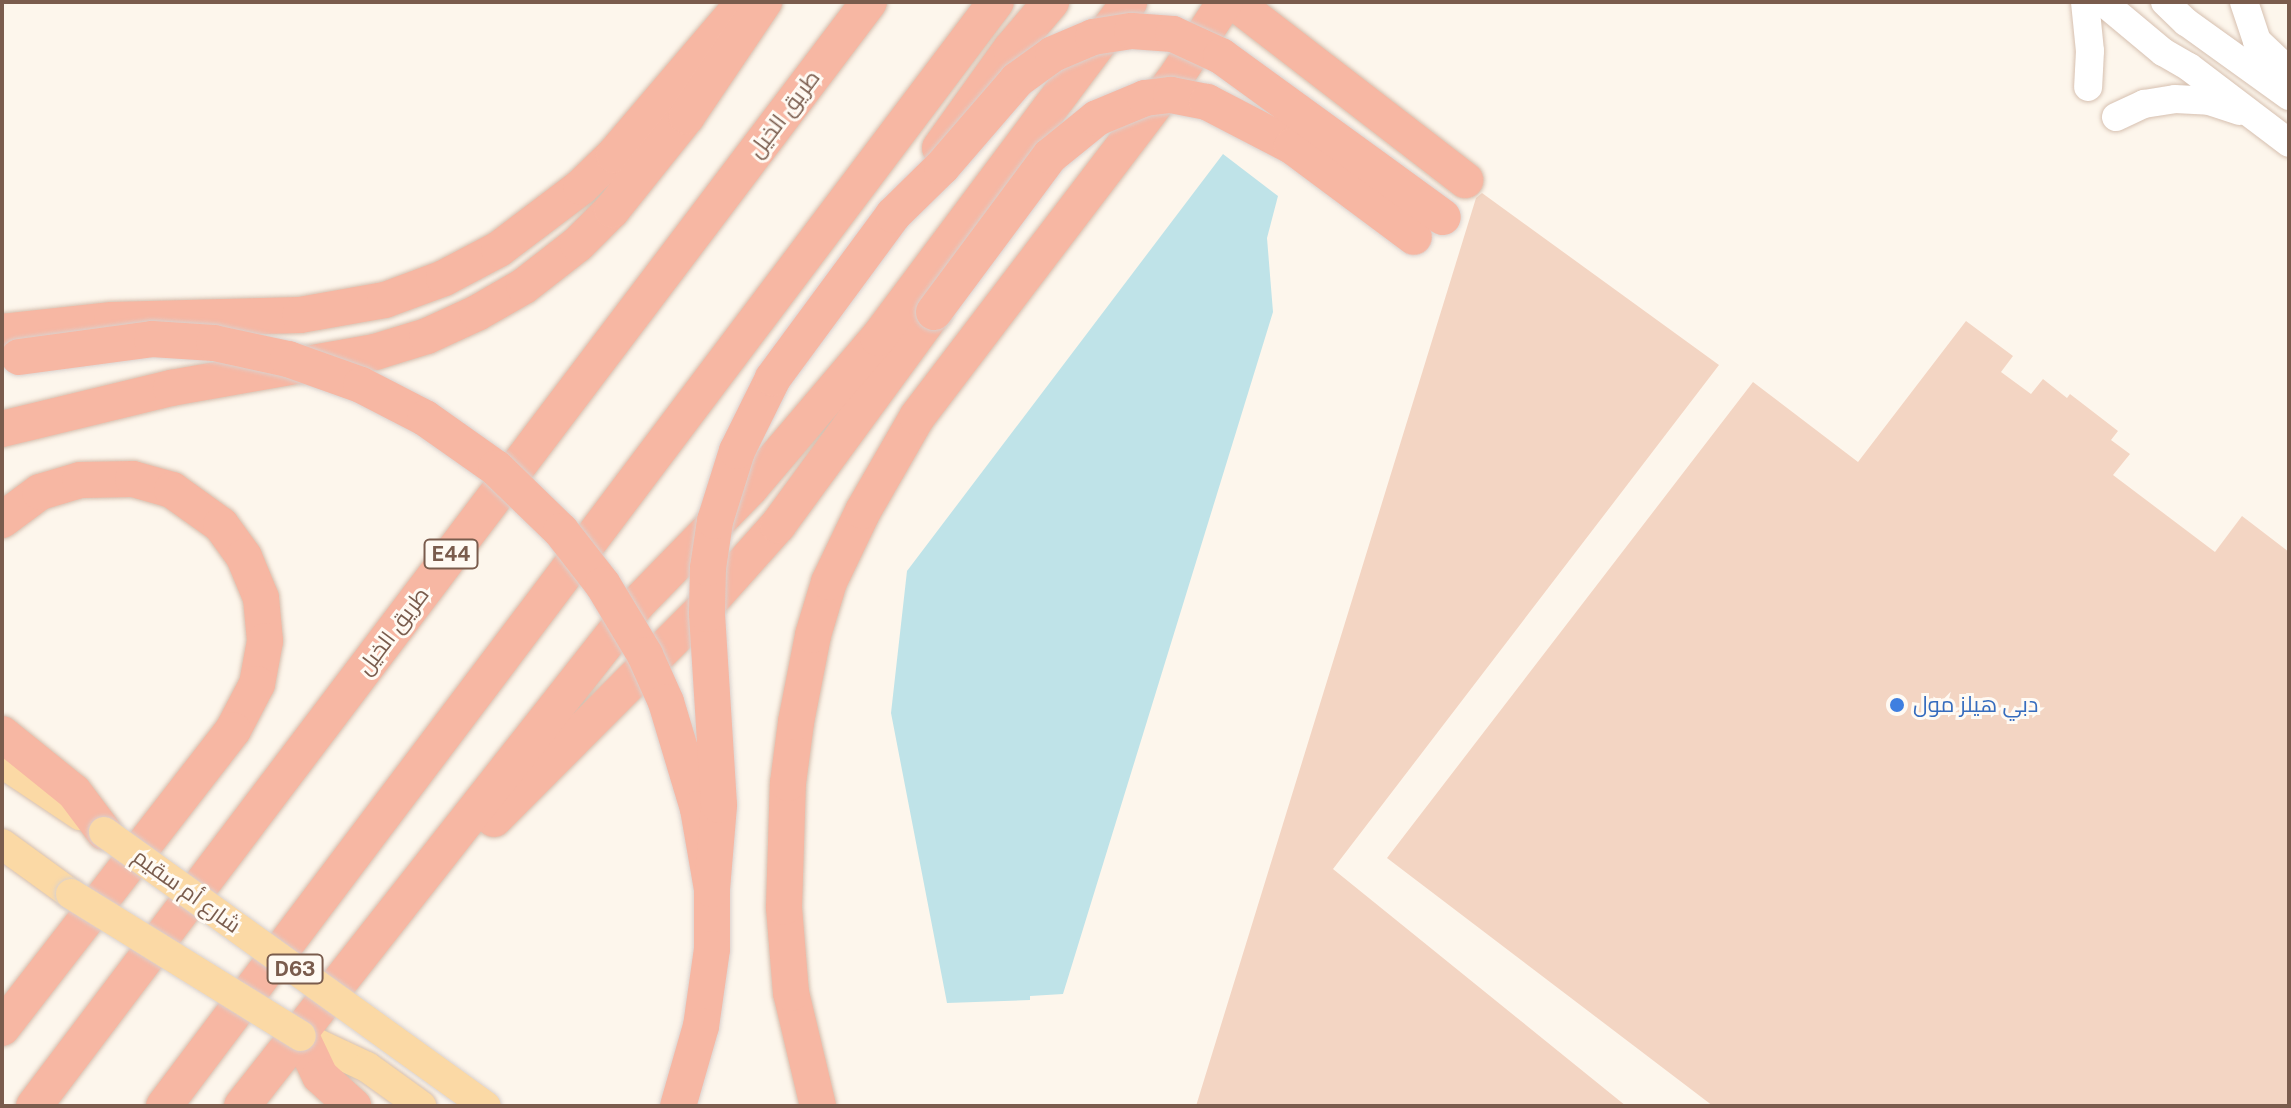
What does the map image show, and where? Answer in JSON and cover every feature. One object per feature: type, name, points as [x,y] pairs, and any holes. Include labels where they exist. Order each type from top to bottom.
[{"type":"highway","points":[[8,350],[112,320],[300,315],[385,300],[444,278],[499,249],[581,187],[614,155],[731,17],[749,2]]},
{"type":"highway","points":[[2,429],[70,410],[171,388],[375,352],[427,336],[477,313],[524,286],[578,244],[612,210],[687,116],[764,2]]},
{"type":"highway","name":"طريق الخيل","points":[[34,1106],[869,2]]},
{"type":"highway","points":[[164,1106],[996,2]]},
{"type":"highway","points":[[678,1106],[708,988],[719,791],[706,591],[718,510],[748,426],[773,378],[1011,49],[1051,2]]},
{"type":"highway","points":[[242,1106],[637,604],[751,487],[878,338],[1129,2]]},
{"type":"highway","points":[[818,1106],[793,1007],[784,907],[788,783],[796,722],[816,622],[841,553],[930,399],[1178,74],[1225,2]]},
{"type":"highway","points":[[1234,2],[1465,180]]},
{"type":"highway","points":[[376,934],[412,906],[537,773],[704,608],[813,481],[1050,156],[1097,118],[1145,98],[1183,96],[1207,102],[1292,146],[1428,227],[1221,56],[1173,34],[1142,31],[1112,33],[1073,43],[1034,66],[1001,97],[942,167],[893,215]]},
{"type":"highway","points":[[8,350],[152,339],[234,346],[288,359],[361,385],[425,418],[479,454],[530,499],[568,539],[632,631],[656,678],[677,738],[698,809],[712,889]]},
{"type":"highway","points":[[2,520],[40,492],[80,480],[133,479],[172,490],[221,525],[244,557],[261,598],[265,641],[257,684],[233,730],[2,1028]]},
{"type":"highway","points":[[2,734],[74,792],[104,832]]},
{"type":"highway","points":[[301,1036],[320,1076],[353,1106]]},
{"type":"main road","points":[[2085,2],[2090,43],[2088,87]]},
{"type":"main road","points":[[2103,2],[2138,28],[2163,52],[2289,143]]},
{"type":"main road","points":[[2138,28],[2158,2]]},
{"type":"main road","points":[[2165,2],[2194,12],[2289,96]]},
{"type":"main road","points":[[2244,2],[2257,41],[2289,71]]},
{"type":"main road","points":[[2163,52],[2194,12]]},
{"type":"main road","points":[[2116,117],[2144,104],[2183,99],[2225,105],[2258,119]]},
{"type":"main road","name":"شارع أم سقيم","points":[[2,763],[104,832],[486,1106]]},
{"type":"main road","name":"D63","points":[[2,844],[71,894],[301,1036],[367,1067],[421,1106]]},
{"type":"water","points":[[1223,154],[1278,196],[1267,238],[1273,312],[1063,994],[1030,996],[1030,1000],[947,1003],[891,713],[907,571]]},
{"type":"building","points":[[1482,193],[1719,365],[1333,869],[1626,1106],[1196,1106],[1476,198]]},
{"type":"building","name":"دبي هيلز مول","points":[[1966,321],[2013,356],[2001,372],[2031,394],[2043,379],[2067,398],[2070,394],[2118,431],[2111,440],[2130,454],[2113,475],[2215,552],[2242,516],[2289,552],[2289,1106],[1713,1106],[1387,858],[1753,382],[1858,462]]},
{"type":"place","name":"دبي هيلز مول","points":[[1897,705]]}]
